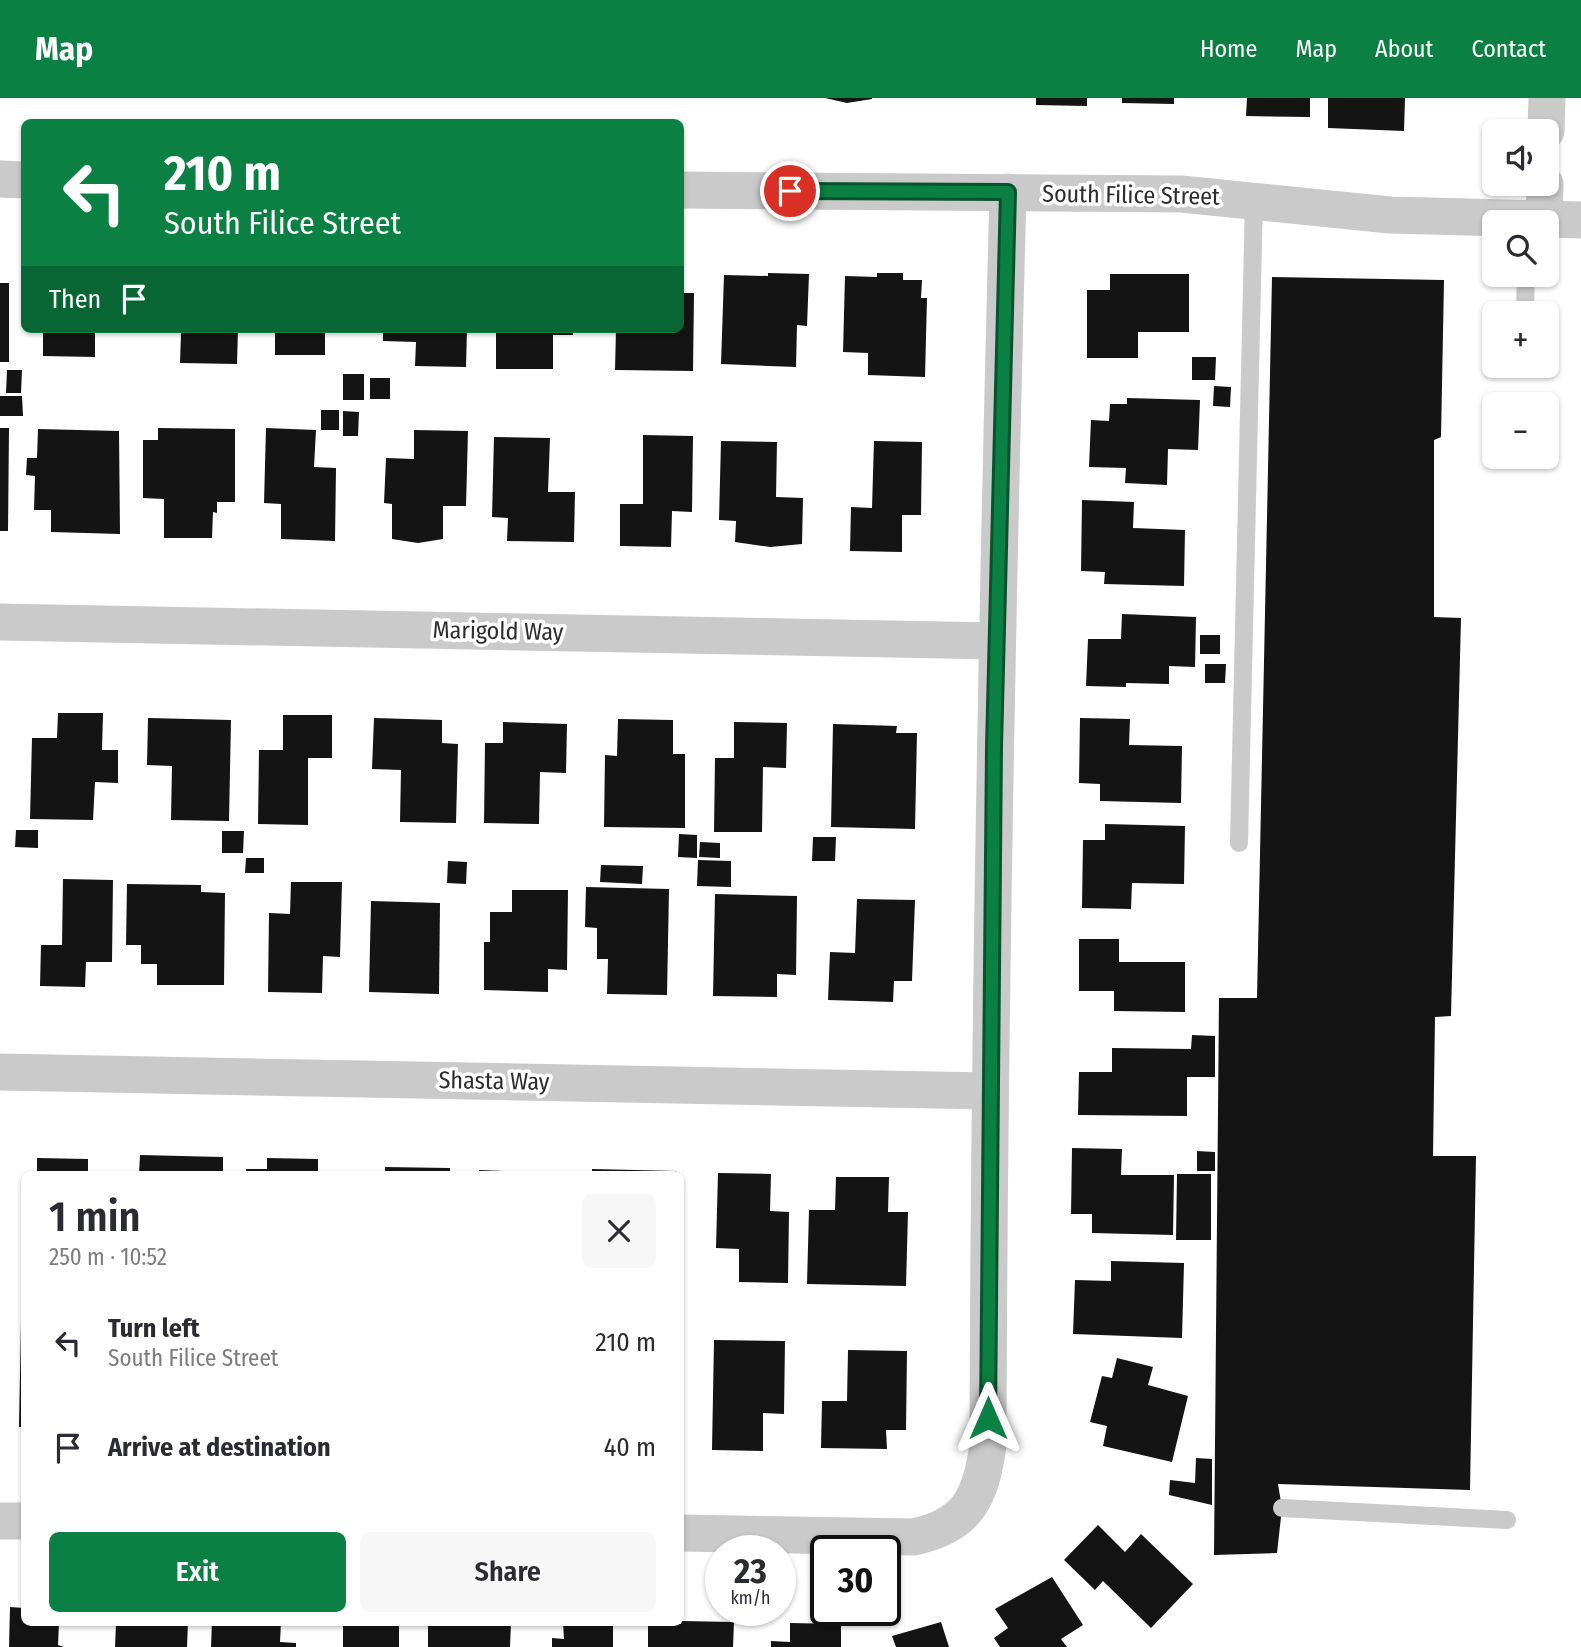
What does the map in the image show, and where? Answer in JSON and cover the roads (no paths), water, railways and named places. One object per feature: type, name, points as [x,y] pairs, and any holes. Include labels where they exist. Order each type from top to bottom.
[{"type":"street","points":[[1546,119],[1547,98]]},
{"type":"street","points":[[0,179],[21,180]]},
{"type":"street","name":"South Filice Street","points":[[684,190],[1181,194],[1254,199],[1390,215],[1482,219]]},
{"type":"street","points":[[684,1533],[914,1537],[938,1532],[956,1521],[970,1506],[979,1489],[988,1445],[989,1091],[996,641],[1008,192]]},
{"type":"street","name":"South Filice Street","points":[[1559,220],[1581,220]]},
{"type":"street","name":"Marigold Way","points":[[0,622],[996,641]]},
{"type":"street","name":"Shasta Way","points":[[0,1072],[989,1091]]},
{"type":"street","points":[[0,1521],[21,1521]]},
{"type":"lane","points":[[1239,843],[1254,199]]},
{"type":"lane","points":[[1282,1508],[1507,1520]]}]
